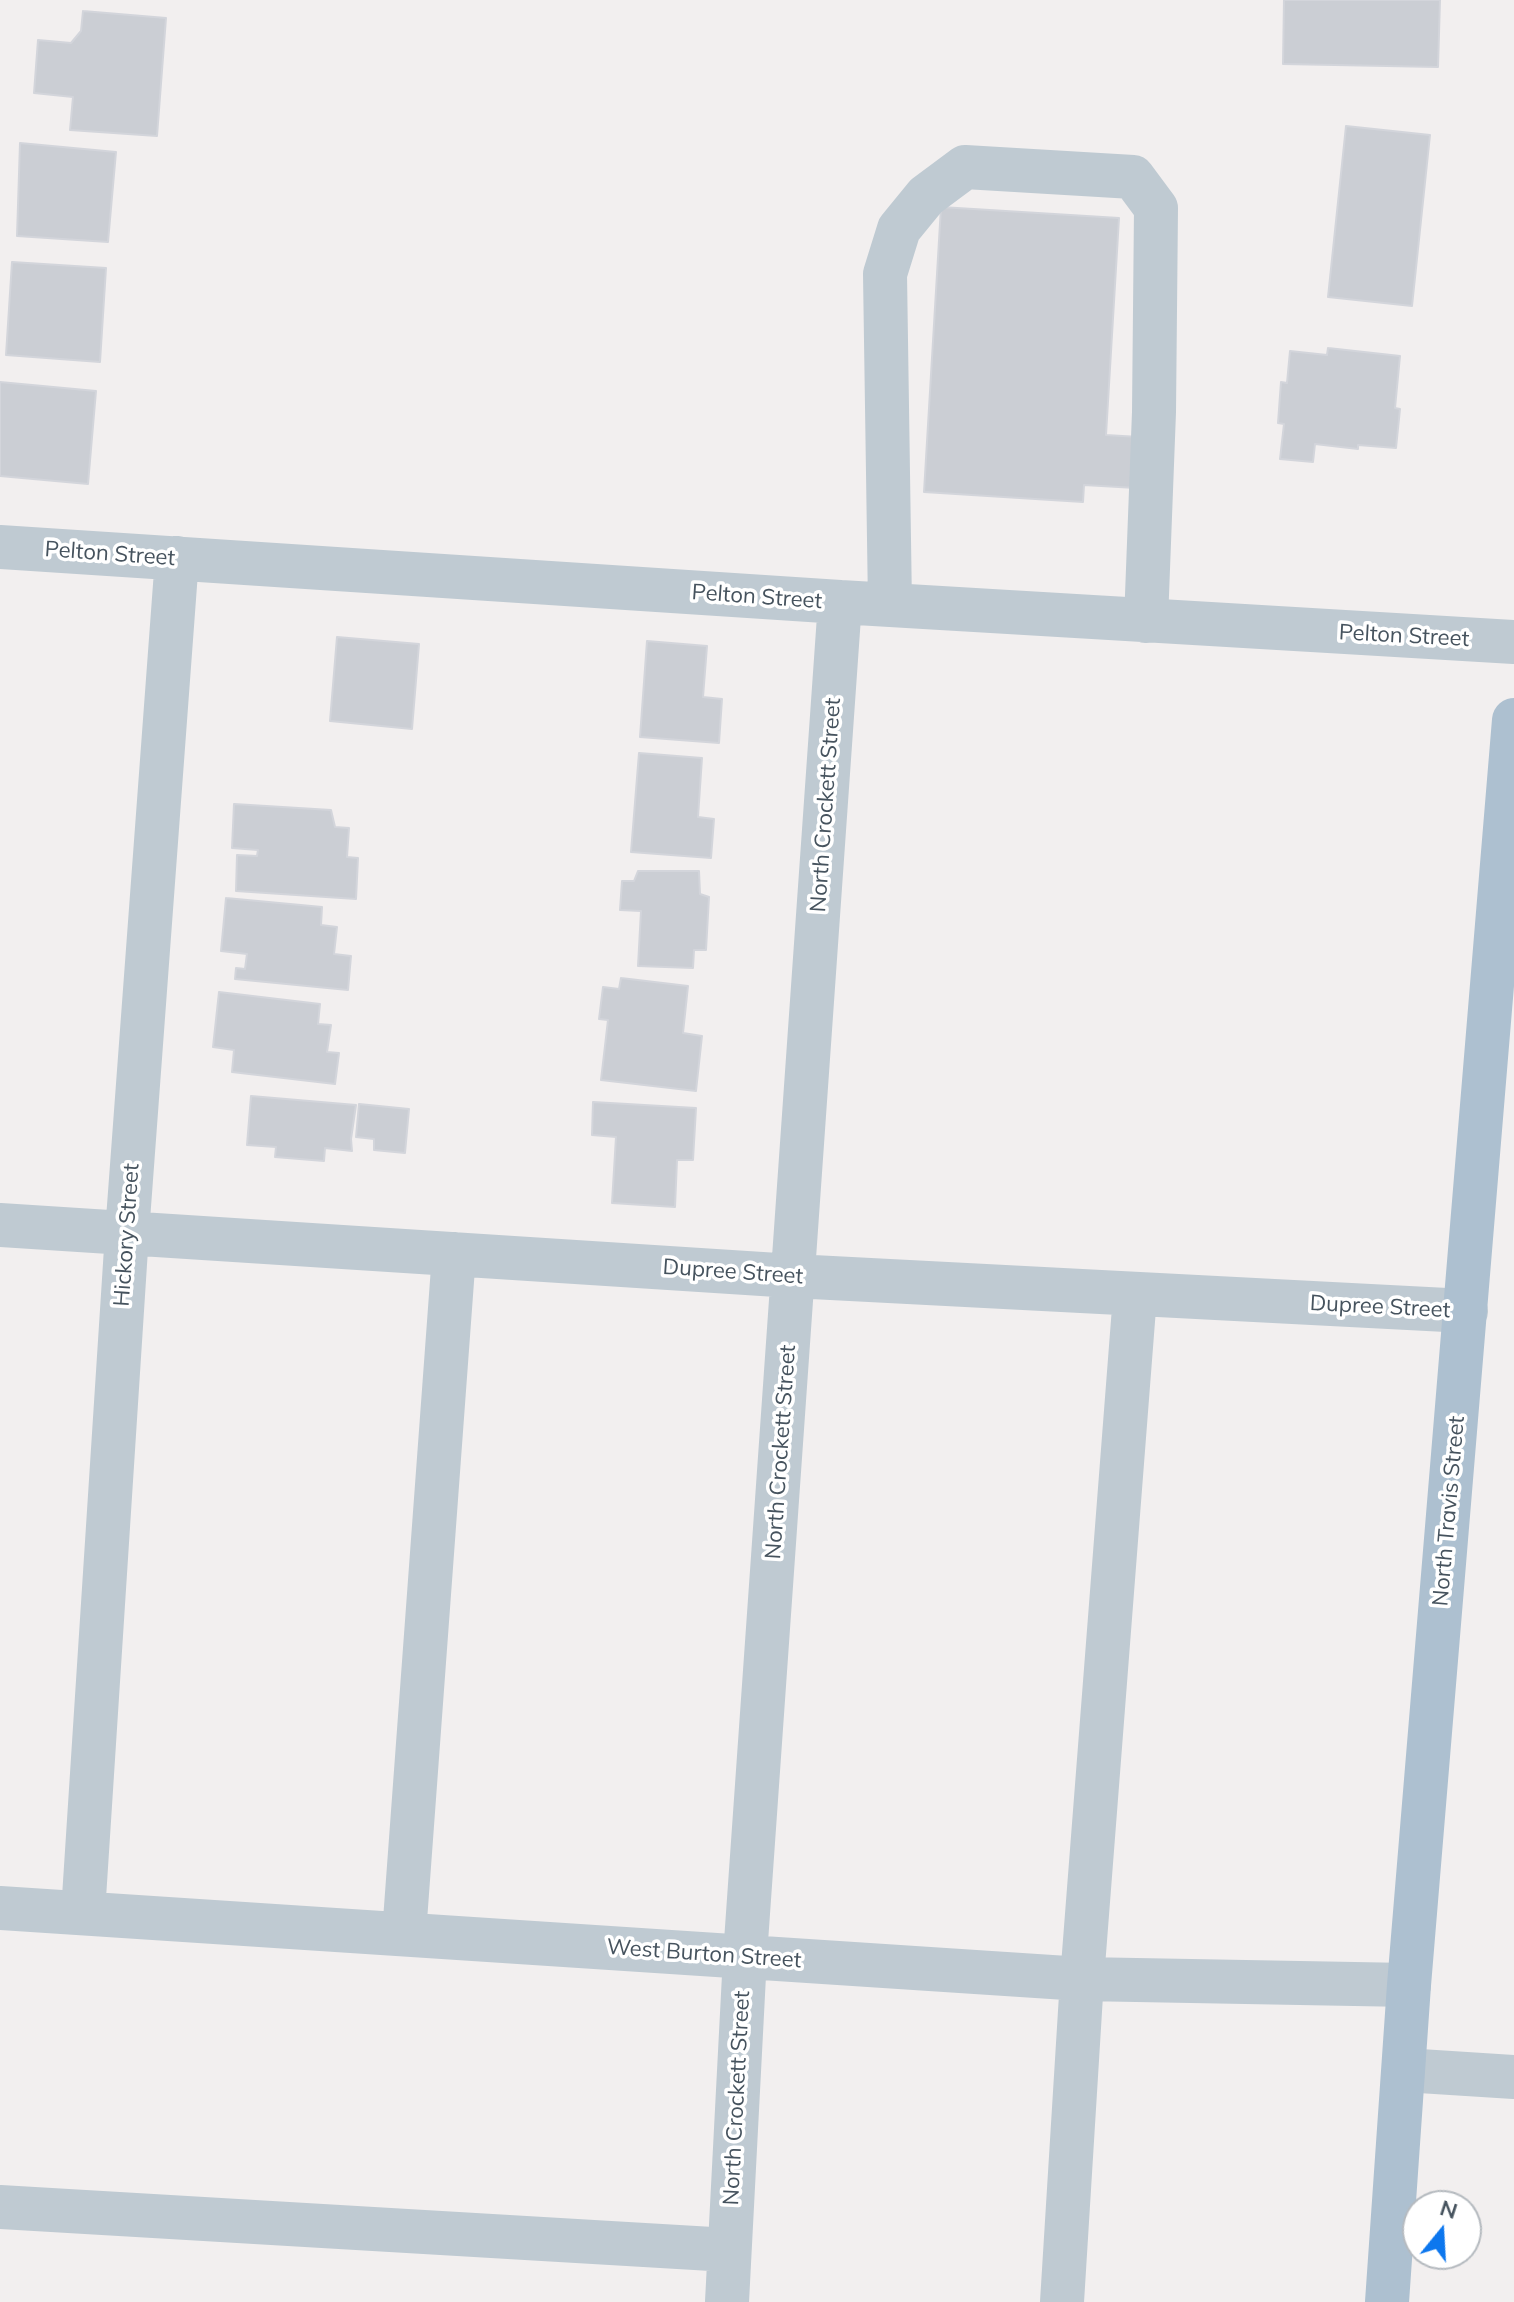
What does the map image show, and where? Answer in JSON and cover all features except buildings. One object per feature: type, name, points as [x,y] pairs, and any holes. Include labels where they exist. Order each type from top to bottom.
[{"type":"main road","name":"North Travis Street","points":[[1387,2302],[1409,1985],[1514,720]]},
{"type":"street","points":[[890,605],[885,274],[899,229],[926,196],[965,167],[1118,176],[1133,177],[1156,208],[1154,412],[1146,621]]},
{"type":"street","name":"Pelton Street","points":[[0,547],[1514,642]]},
{"type":"street","name":"Hickory Street","points":[[83,1913],[127,1233],[177,558]]},
{"type":"street","name":"North Crockett Street","points":[[727,2302],[745,1956],[840,602]]},
{"type":"street","name":"Dupree Street","points":[[0,1225],[793,1276],[1466,1311]]},
{"type":"street","points":[[404,1934],[454,1254]]},
{"type":"street","points":[[1062,2302],[1082,1979],[1135,1295]]},
{"type":"street","name":"West Burton Street","points":[[0,1908],[1082,1979],[1409,1985]]},
{"type":"street","points":[[1404,2070],[1514,2077]]},
{"type":"street","points":[[0,2207],[729,2250]]}]
